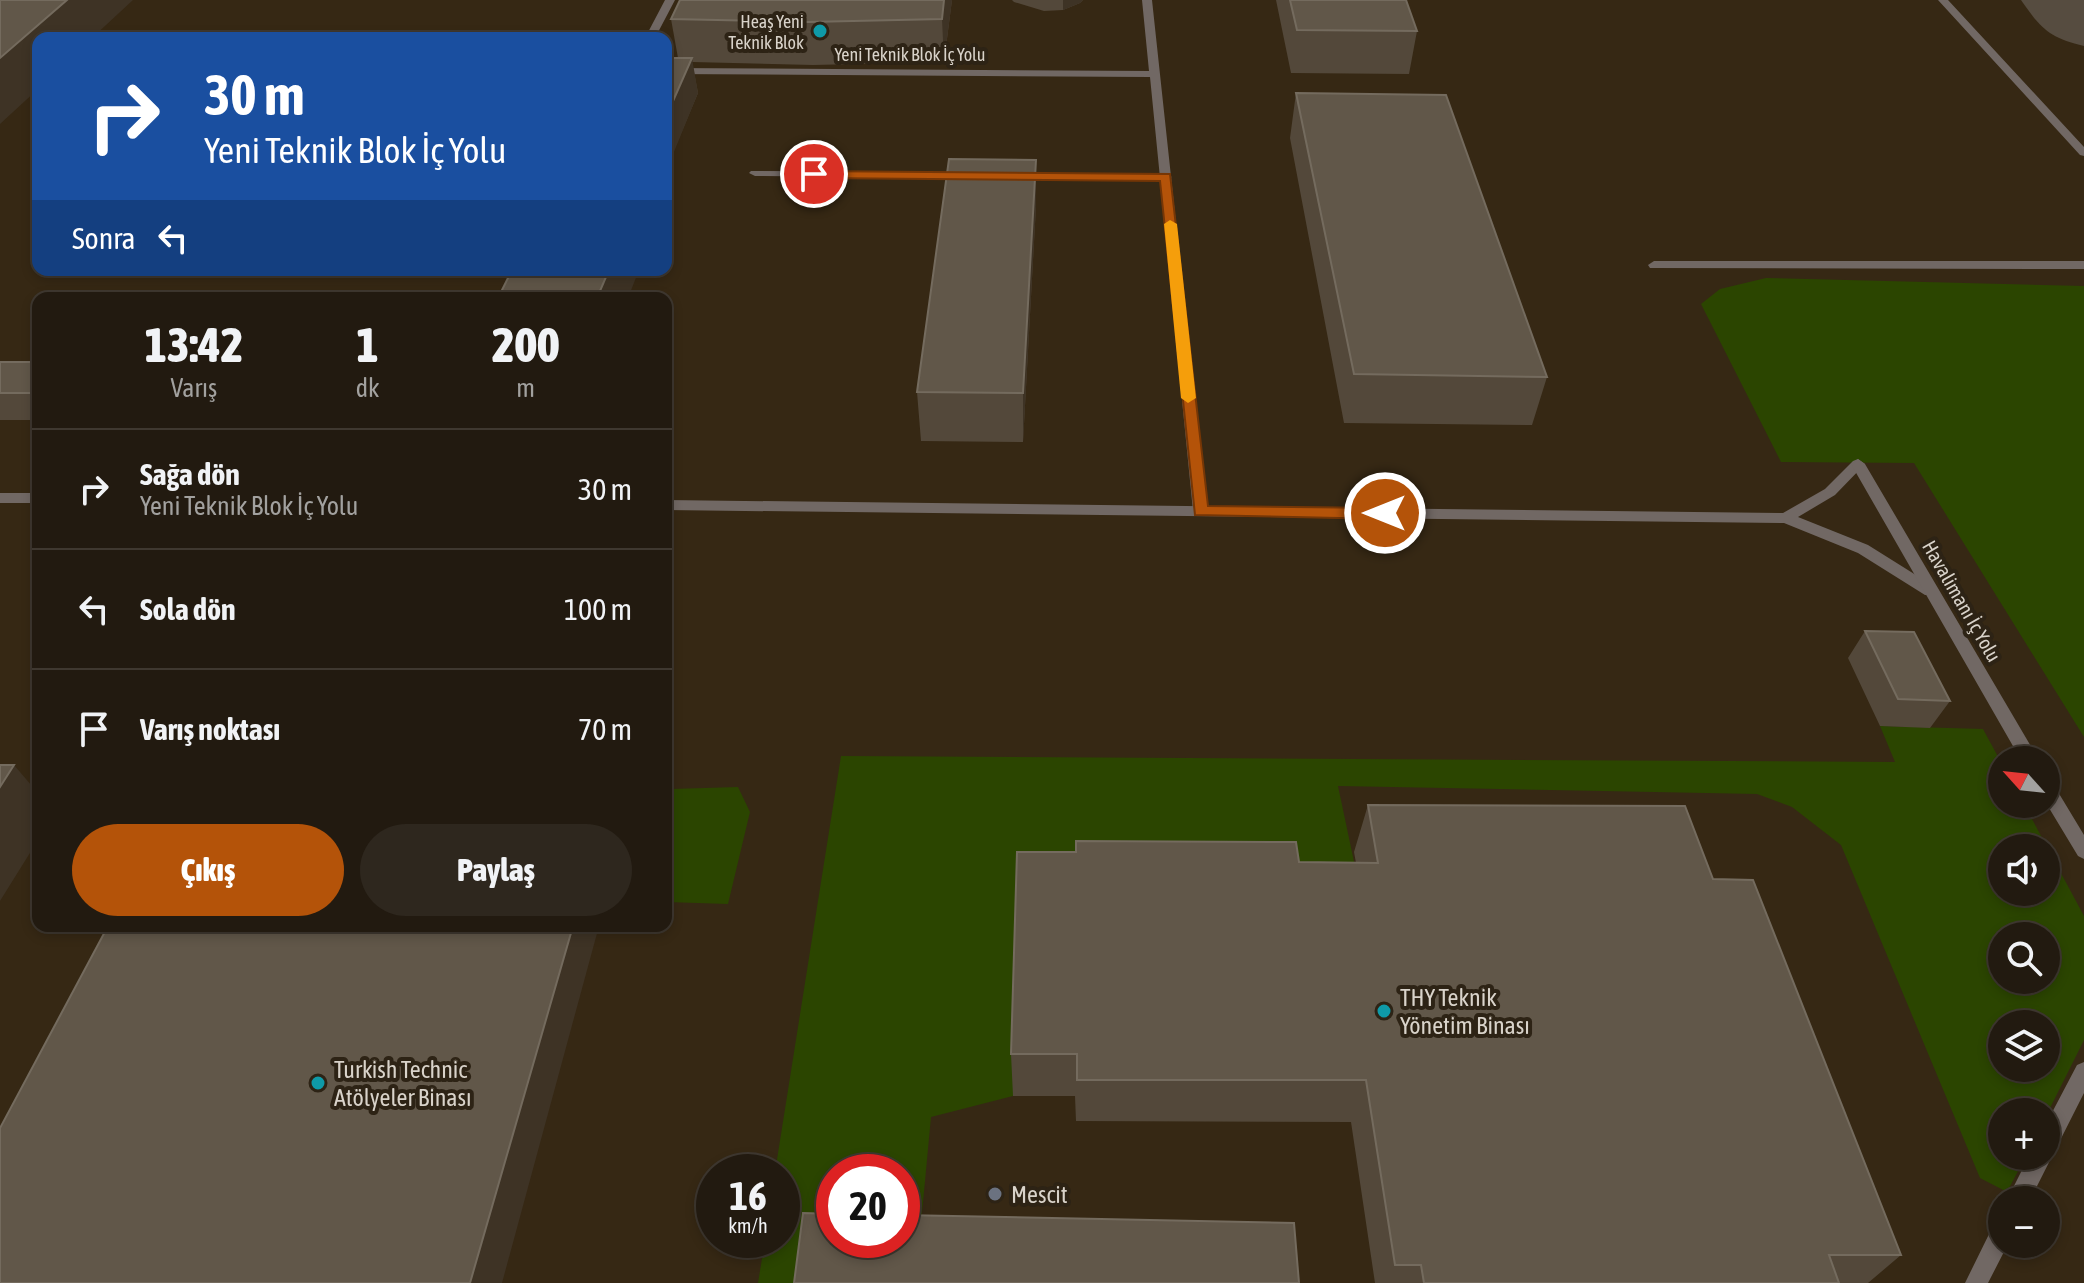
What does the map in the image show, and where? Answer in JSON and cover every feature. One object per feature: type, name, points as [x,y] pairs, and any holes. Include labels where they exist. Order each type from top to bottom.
[{"type":"street","points":[[653,32],[670,0]]},
{"type":"street","points":[[1147,0],[1200,511]]},
{"type":"street","points":[[1943,0],[2084,153]]},
{"type":"street","name":"Yeni Teknik Blok İç Yolu","points":[[672,71],[1155,74]]},
{"type":"street","points":[[755,173],[982,175]]},
{"type":"street","points":[[997,176],[1166,177]]},
{"type":"street","points":[[1654,265],[2084,265]]},
{"type":"street","name":"Havalimanı İç Yolu","points":[[1786,518],[1830,492],[1858,464],[2022,746]]},
{"type":"street","points":[[0,498],[32,498]]},
{"type":"street","points":[[672,505],[1786,518],[1863,549],[1930,591]]},
{"type":"street","points":[[2060,811],[2084,851]]},
{"type":"street","points":[[2060,1119],[2084,1072]]},
{"type":"street","points":[[1976,1283],[1989,1258]]},
{"type":"shaded area","points":[[0,0],[2084,0],[2084,1283],[0,1283]]},
{"type":"green space","points":[[1766,278],[2084,286],[2084,737],[1914,463],[1781,462],[1701,304],[1720,289]]},
{"type":"green space","points":[[1880,726],[1983,729],[1992,746],[1988,746],[1988,818],[2032,818],[2040,834],[1988,834],[1988,906],[2060,906],[2060,871],[2084,916],[2084,1040],[2055,1098],[1988,1098],[1988,1170],[2019,1170],[2010,1186],[1995,1186],[1980,1178],[1841,845],[1792,807],[1757,794],[1338,786],[1364,909],[1018,899],[1013,1096],[931,1117],[920,1234],[920,1154],[816,1154],[816,1258],[881,1258],[808,1283],[758,1283],[762,1258],[800,1258],[800,1154],[778,1154],[841,756],[1895,762]]},
{"type":"green space","points":[[738,787],[750,812],[728,904],[672,902],[672,789]]},
{"type":"building","points":[[0,0],[67,0],[0,58]]},
{"type":"building","points":[[680,0],[944,0],[942,19],[808,22],[671,19]]},
{"type":"building","points":[[1290,0],[1406,0],[1417,31],[1297,30]]},
{"type":"building","points":[[672,58],[692,58],[672,103]]},
{"type":"building","points":[[1296,93],[1446,95],[1547,377],[1354,374]]},
{"type":"building","points":[[949,159],[1036,160],[1023,393],[917,392]]},
{"type":"building","points":[[509,276],[606,276],[600,292],[501,292]]},
{"type":"building","points":[[0,362],[32,362],[32,393],[0,393]]},
{"type":"building","points":[[1865,631],[1914,632],[1950,701],[1898,699]]},
{"type":"building","points":[[0,765],[14,765],[0,787]]},
{"type":"building","name":"THY Teknik Yönetim Binası","points":[[1368,805],[1685,806],[1713,879],[1753,880],[1901,1255],[1829,1255],[1839,1283],[1424,1283],[1421,1265],[1395,1265],[1366,1080],[1077,1080],[1077,1054],[1011,1054],[1017,852],[1076,852],[1076,841],[1296,842],[1299,862],[1378,863]]},
{"type":"building","name":"Turkish Technic Atölyeler Binası","points":[[105,932],[571,932],[470,1283],[0,1283],[0,1128]]},
{"type":"building","points":[[803,1213],[816,1213],[816,1258],[920,1258],[920,1215],[1294,1223],[1299,1283],[794,1283],[797,1258],[800,1258]]},
{"type":"taxiway","points":[[2060,0],[2084,22]]},
{"type":"slow traffic","points":[[1170,224],[1188,398]]},
{"type":"place","name":"Heaş Yeni Teknik Blok","points":[[820,31]]},
{"type":"place","name":"THY Teknik Yönetim Binası","points":[[1384,1011]]},
{"type":"place","name":"Turkish Technic Atölyeler Binası","points":[[318,1083]]},
{"type":"place","name":"Mescit","points":[[995,1194]]},
{"type":"route","points":[[814,174],[1166,177],[1200,511],[1385,513]]}]
